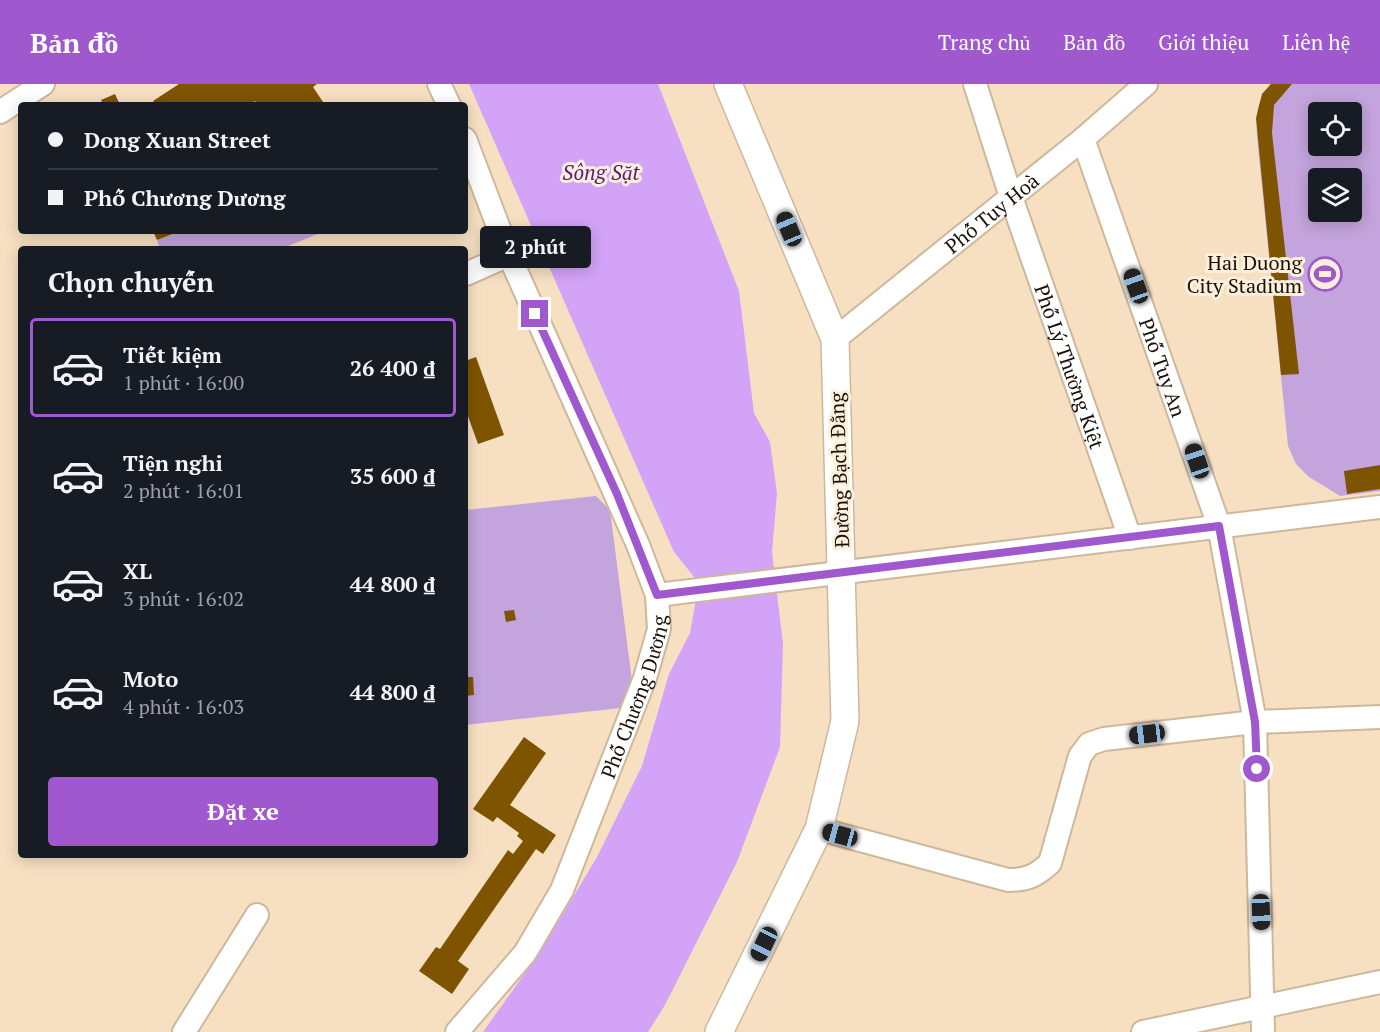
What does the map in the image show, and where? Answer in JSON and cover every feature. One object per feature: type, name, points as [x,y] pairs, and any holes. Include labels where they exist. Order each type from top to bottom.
[{"type":"main road","name":"Đường Bạch Đằng","points":[[719,1032],[819,829],[845,720],[843,573],[835,339],[728,84]]},
{"type":"street","points":[[0,112],[43,84]]},
{"type":"street","points":[[439,84],[448,102]]},
{"type":"street","name":"Phố Lý Thường Kiệt","points":[[975,84],[1011,197],[1130,538]]},
{"type":"street","name":"Phố Tuy Hoà","points":[[835,339],[1083,139],[1146,84]]},
{"type":"street","name":"Phố Tuy An","points":[[1083,139],[1219,526],[1255,722],[1263,1032]]},
{"type":"street","name":"Phố Chương Dương","points":[[457,1032],[525,953],[562,890],[645,678],[668,595],[617,494],[509,255],[468,147]]},
{"type":"street","points":[[468,273],[509,255]]},
{"type":"street","points":[[668,595],[1380,507]]},
{"type":"street","points":[[819,829],[1008,880],[1024,880],[1037,875],[1050,863],[1080,756],[1089,744],[1104,739],[1255,722],[1380,717]]},
{"type":"street","points":[[184,1032],[257,915]]},
{"type":"street","points":[[1143,1032],[1380,982]]},
{"type":"shaded area","name":"Hai Duong City Stadium","points":[[1271,84],[1380,84],[1380,491],[1340,496],[1309,477],[1296,464],[1288,446],[1257,137],[1258,109],[1262,96]]},
{"type":"shaded area","points":[[172,234],[318,234],[288,246],[159,246],[157,240]]},
{"type":"shaded area","points":[[596,496],[610,510],[632,681],[621,708],[468,725],[468,510]]},
{"type":"water","name":"Sông Sặt","points":[[469,84],[658,84],[739,291],[754,413],[770,442],[777,493],[772,552],[783,644],[780,747],[737,862],[665,1005],[648,1032],[483,1032],[540,952],[597,857],[642,766],[669,674],[690,633],[699,583],[674,552]]},
{"type":"building","points":[[179,84],[317,84],[313,87],[323,102],[154,102]]},
{"type":"building","points":[[1271,84],[1292,84],[1274,105],[1272,133],[1299,374],[1281,375],[1256,118],[1262,94]]},
{"type":"building","points":[[115,94],[119,102],[102,102],[101,100]]},
{"type":"building","points":[[154,234],[172,234],[157,240]]},
{"type":"building","points":[[476,357],[504,435],[478,444],[468,416],[468,360]]},
{"type":"building","points":[[1380,465],[1380,489],[1347,494],[1344,471]]},
{"type":"building","points":[[514,610],[516,620],[506,622],[504,611]]},
{"type":"building","points":[[468,677],[473,677],[474,695],[468,696]]},
{"type":"building","points":[[524,737],[546,753],[510,805],[556,835],[543,854],[536,849],[458,961],[469,969],[452,994],[419,971],[436,947],[440,949],[508,850],[513,854],[523,841],[517,836],[519,833],[497,817],[493,822],[473,809]]},
{"type":"place","name":"Hai Duong City Stadium","points":[[1325,274]]},
{"type":"route","points":[[535,314],[617,494],[657,595],[1219,526],[1255,722],[1257,769]]}]
